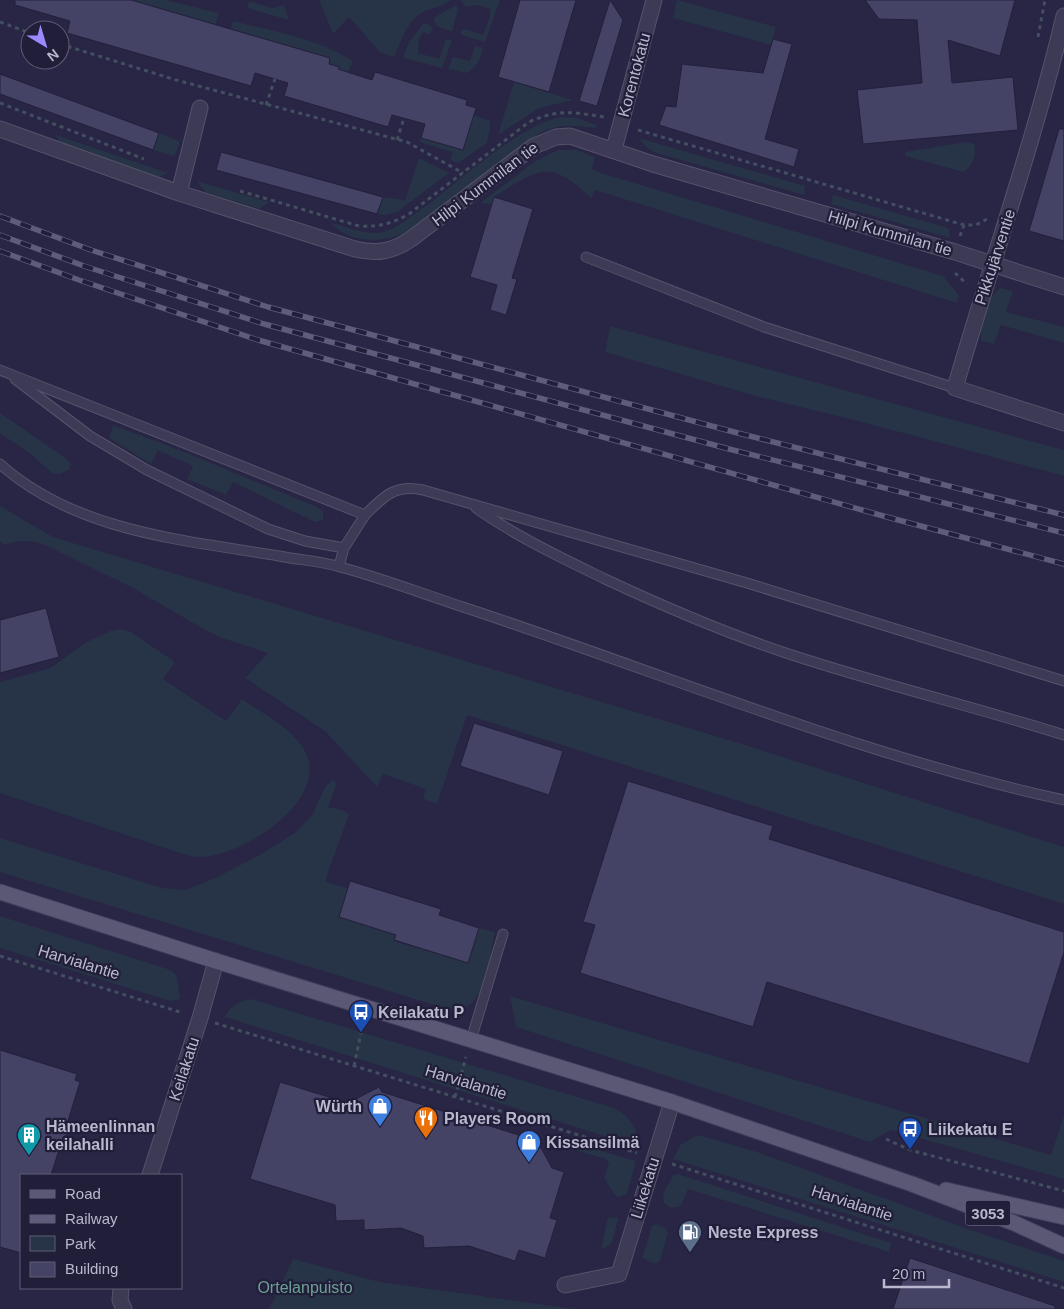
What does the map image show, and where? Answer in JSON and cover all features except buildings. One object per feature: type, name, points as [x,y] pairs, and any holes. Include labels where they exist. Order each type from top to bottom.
[{"type":"main road","name":"3053","points":[[0,892],[672,1102],[912,1184],[1014,1223],[1064,1246]]},
{"type":"main road","name":"3053","points":[[912,1184],[962,1192],[1064,1217]]},
{"type":"street","name":"Korentokatu","points":[[614,150],[654,0]]},
{"type":"street","name":"Pikkujärventie","points":[[955,388],[1008,218],[1064,16]]},
{"type":"street","points":[[179,194],[200,108]]},
{"type":"street","name":"Hilpi Kummilan tie","points":[[0,129],[179,194],[355,249],[376,253],[392,250],[412,240],[526,152],[556,137],[570,136],[653,164],[1064,287]]},
{"type":"street","points":[[955,388],[1064,424]]},
{"type":"street","name":"Keilakatu","points":[[150,1174],[200,1018],[216,961]]},
{"type":"street","name":"Liikekatu","points":[[565,1285],[619,1274],[672,1102]]},
{"type":"street","points":[[121,1289],[120,1300],[124,1309]]},
{"type":"lane","points":[[586,257],[764,327],[955,388]]},
{"type":"lane","points":[[2,371],[365,515]]},
{"type":"lane","points":[[2,371],[90,436],[147,470],[268,529],[305,541],[344,548]]},
{"type":"lane","points":[[0,464],[24,484],[62,506],[119,525],[182,540],[339,566],[538,632],[754,710],[972,777],[1064,800]]},
{"type":"lane","points":[[339,566],[344,548],[365,515],[381,500],[402,488],[423,490],[747,583],[1064,682]]},
{"type":"lane","points":[[469,504],[518,537],[550,553],[638,594],[756,643],[826,666],[1064,735]]},
{"type":"lane","points":[[471,1040],[503,934]]},
{"type":"path","points":[[1037,43],[1045,0]]},
{"type":"path","points":[[0,22],[20,29]]},
{"type":"path","points":[[70,47],[129,67],[414,145],[463,173]]},
{"type":"path","points":[[266,105],[275,79]]},
{"type":"path","points":[[0,103],[148,160]]},
{"type":"path","points":[[230,188],[359,226],[379,227],[392,224],[409,214],[529,122],[550,113],[568,111],[604,117],[621,124],[964,225],[976,225],[983,222],[993,213]]},
{"type":"path","points":[[397,140],[404,118]]},
{"type":"path","name":"Harvialantie","points":[[0,956],[1064,1288]]},
{"type":"path","points":[[354,1066],[361,1033]]},
{"type":"path","points":[[455,1097],[471,1040]]},
{"type":"path","points":[[886,1139],[910,1150],[1064,1190]]},
{"type":"green space","points":[[131,0],[166,0],[219,13],[211,39],[203,37],[207,22]]},
{"type":"green space","points":[[319,0],[451,0],[442,6],[425,11],[409,25],[394,57],[380,52],[349,17],[333,34]]},
{"type":"green space","points":[[460,0],[500,0],[485,42],[462,35],[460,32],[464,29],[483,35],[490,17],[490,9],[479,5],[466,7]]},
{"type":"green space","points":[[677,0],[776,27],[771,45],[673,18]]},
{"type":"green space","points":[[249,1],[272,8],[284,5],[289,20],[247,8]]},
{"type":"green space","points":[[457,6],[458,10],[452,32],[437,26],[433,18]]},
{"type":"green space","points":[[233,21],[325,46],[353,61],[346,77],[336,74],[338,67],[329,64],[330,58],[238,31],[235,39],[228,37]]},
{"type":"green space","points":[[424,23],[433,28],[430,35],[423,32],[419,39],[418,53],[439,59],[446,39],[452,40],[442,68],[403,58],[409,42]]},
{"type":"green space","points":[[475,46],[483,48],[473,69],[466,73],[448,69],[453,57],[470,61]]},
{"type":"green space","points":[[514,82],[573,100],[539,108],[498,135]]},
{"type":"green space","points":[[473,115],[491,121],[487,143],[458,163],[450,160],[453,152],[419,142],[421,138],[463,150]]},
{"type":"green space","points":[[561,117],[577,118],[596,125],[596,128],[560,127],[538,134],[409,231],[390,238],[369,240],[348,235],[331,223],[370,233],[383,232],[393,228],[434,200],[507,143],[544,122]]},
{"type":"green space","points":[[159,133],[179,141],[179,146],[174,156],[153,150]]},
{"type":"green space","points":[[56,135],[168,173],[157,178],[61,146]]},
{"type":"green space","points":[[639,138],[805,186],[804,195],[656,153],[647,148]]},
{"type":"green space","points":[[966,142],[974,144],[975,152],[972,163],[963,172],[905,156],[905,152]]},
{"type":"green space","points":[[558,150],[577,150],[595,157],[592,169],[601,173],[943,276],[959,295],[957,303],[595,190],[591,198],[577,185],[554,173],[533,174],[494,197],[492,204],[480,203],[534,162]]},
{"type":"green space","points":[[419,158],[449,173],[397,212],[386,215],[377,214],[383,197],[405,200]]},
{"type":"green space","points":[[197,181],[269,202],[260,209],[205,192]]},
{"type":"green space","points":[[833,195],[945,227],[949,229],[950,238],[831,204]]},
{"type":"green space","points":[[1000,288],[1013,291],[1006,312],[1064,327],[1064,343],[1001,325],[994,344],[981,341],[985,312],[991,299]]},
{"type":"green space","points":[[610,326],[1064,450],[1064,476],[756,396],[605,352]]},
{"type":"green space","points":[[0,413],[67,459],[71,465],[69,470],[60,474],[52,473],[32,455],[0,433]]},
{"type":"green space","points":[[113,425],[187,453],[317,507],[323,511],[323,520],[315,522],[233,482],[226,495],[187,479],[193,466],[158,450],[151,464],[109,438]]},
{"type":"green space","points":[[0,506],[53,537],[742,744],[1064,847],[1064,904],[467,715],[437,804],[423,799],[426,789],[383,774],[377,787],[325,731],[245,678],[268,653],[222,638],[133,588],[47,546],[26,541],[5,545],[0,542]]},
{"type":"green space","points":[[120,629],[131,632],[175,662],[163,679],[226,721],[242,699],[286,729],[301,744],[306,753],[310,771],[305,790],[293,807],[277,823],[237,848],[217,855],[196,857],[0,793],[0,682],[50,668],[85,643],[110,631]]},
{"type":"green space","points":[[332,780],[337,783],[328,807],[343,810],[349,814],[325,881],[348,889],[339,917],[396,935],[394,941],[468,963],[479,928],[495,932],[486,978],[476,999],[468,1006],[459,1009],[443,1007],[0,872],[0,838],[162,888],[186,890],[215,878],[256,857],[295,833],[312,815],[325,787]]},
{"type":"green space","points":[[0,916],[171,970],[177,976],[180,999],[170,1001],[0,948]]},
{"type":"green space","points":[[510,996],[1051,1155],[1064,1115],[1064,1179],[891,1130],[870,1142],[516,1027]]},
{"type":"green space","points":[[251,999],[614,1108],[629,1119],[635,1128],[636,1146],[225,1017],[235,1005]]},
{"type":"green space","points":[[698,1135],[757,1152],[968,1229],[1064,1261],[1064,1282],[673,1159],[681,1144]]},
{"type":"green space","points":[[574,1143],[636,1161],[627,1194],[618,1197],[604,1178],[609,1163],[606,1159],[572,1149]]},
{"type":"green space","points":[[678,1174],[891,1243],[889,1252],[688,1189],[681,1206],[671,1208],[664,1203],[663,1194],[673,1175]]},
{"type":"green space","points":[[608,1217],[618,1218],[615,1233],[609,1245],[601,1249]]},
{"type":"green space","points":[[656,1224],[665,1228],[668,1233],[660,1261],[655,1264],[642,1258],[652,1226]]},
{"type":"green space","name":"Ortelanpuisto","points":[[293,1259],[380,1282],[575,1309],[269,1309]]},
{"type":"railway","points":[[0,216],[91,250],[268,307],[734,432],[1064,515]]},
{"type":"railway","points":[[0,235],[84,266],[264,324],[729,449],[1064,533]]},
{"type":"railway","points":[[0,251],[79,280],[258,340],[887,517],[1064,564]]},
{"type":"place","name":"Keilakatu P","points":[[361,1033]]},
{"type":"place","name":"Würth","points":[[380,1127]]},
{"type":"place","name":"Players Room","points":[[426,1139]]},
{"type":"place","name":"Liikekatu E","points":[[910,1150]]},
{"type":"place","name":"Hämeenlinnan keilahalli","points":[[29,1156]]},
{"type":"place","name":"Kissansilmä","points":[[529,1163]]},
{"type":"place","name":"Neste Express","points":[[690,1253]]}]
